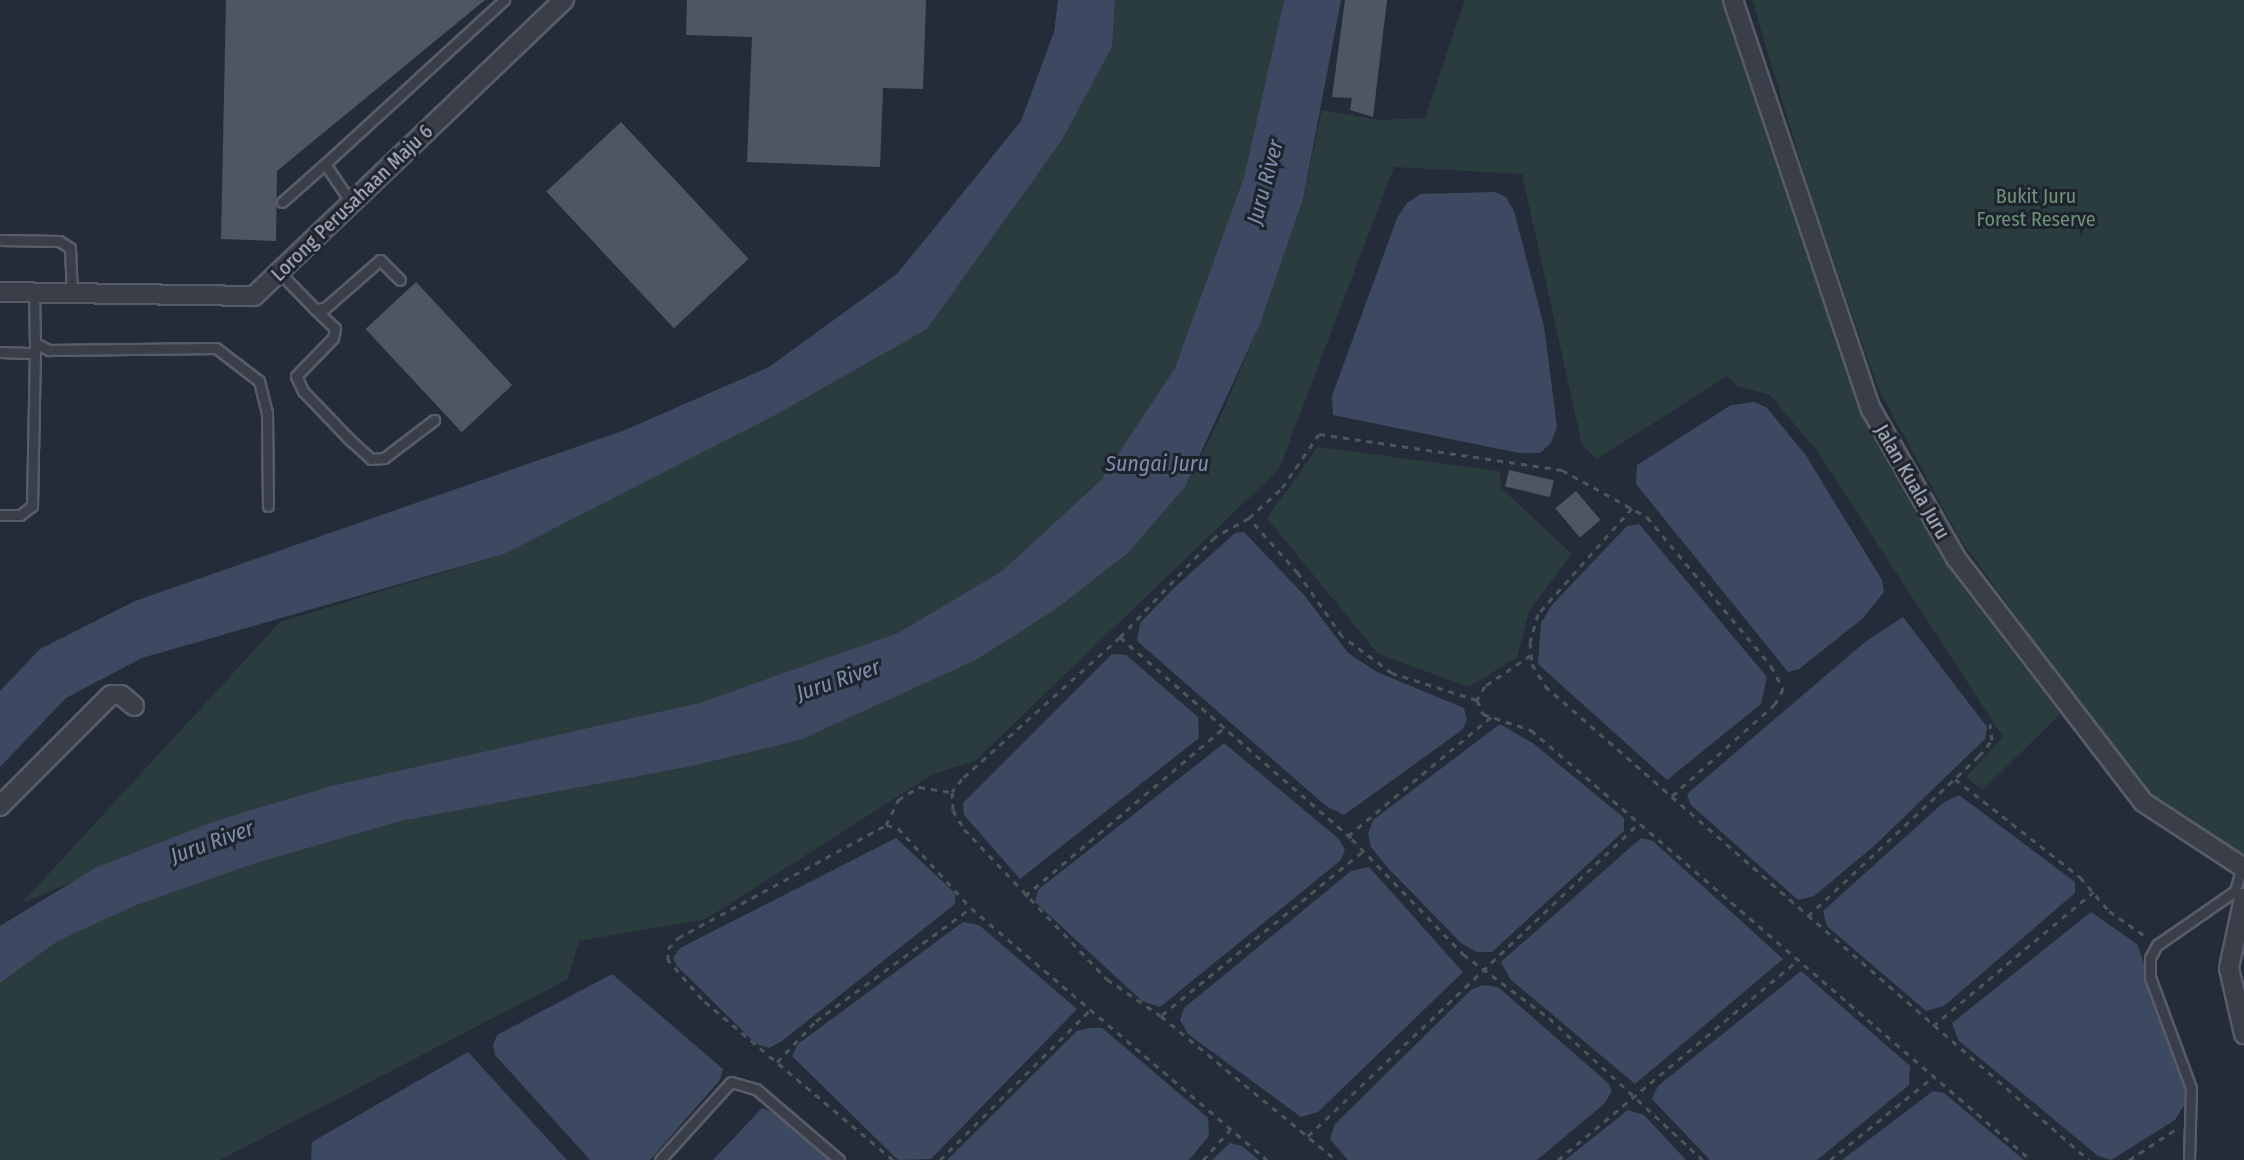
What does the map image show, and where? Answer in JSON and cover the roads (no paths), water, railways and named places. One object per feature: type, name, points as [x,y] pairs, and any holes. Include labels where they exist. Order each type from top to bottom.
[{"type":"street","name":"Lorong Perusahaan Maju 6","points":[[0,292],[254,296],[564,0]]},
{"type":"street","name":"Jalan Kuala Juru","points":[[1733,0],[1871,409],[1949,545],[2143,802],[2243,868]]},
{"type":"street","points":[[0,806],[111,695],[134,706]]},
{"type":"street","points":[[2244,898],[2229,968],[2244,1034]]},
{"type":"lane","points":[[282,202],[504,0]]},
{"type":"lane","points":[[325,164],[352,204]]},
{"type":"lane","points":[[0,240],[59,241],[70,248],[72,293]]},
{"type":"lane","points":[[315,309],[325,308],[380,260],[400,280]]},
{"type":"lane","points":[[280,273],[335,328],[333,338],[296,376],[303,391],[361,450],[371,459],[384,458],[434,420]]},
{"type":"lane","points":[[0,515],[20,515],[32,506],[34,292]]},
{"type":"lane","points":[[0,352],[35,348],[216,348],[259,381],[267,412],[268,506]]},
{"type":"lane","points":[[2189,1160],[2191,1088],[2185,1063],[2150,977],[2150,958],[2157,945],[2218,906],[2235,891],[2243,868]]},
{"type":"lane","points":[[660,1160],[731,1082],[765,1095],[839,1160]]},
{"type":"water","points":[[1058,0],[1115,0],[1112,47],[1062,140],[927,329],[779,413],[504,554],[142,658],[66,698],[0,767],[0,691],[40,649],[135,601],[625,430],[769,367],[897,274],[1021,121],[1054,32]]},
{"type":"water","name":"Sungai Juru","points":[[1284,0],[1341,0],[1303,199],[1260,324],[1185,487],[1128,553],[1056,609],[976,660],[800,740],[692,766],[401,821],[253,864],[134,906],[58,941],[0,983],[0,926],[97,867],[218,820],[331,786],[699,703],[898,633],[1002,571],[1100,481],[1175,368],[1244,177]]},
{"type":"water","points":[[1495,192],[1506,197],[1514,211],[1544,326],[1557,427],[1551,443],[1540,453],[1519,453],[1333,415],[1332,396],[1397,218],[1407,203],[1421,194]]},
{"type":"water","points":[[1754,402],[1766,407],[1805,454],[1882,580],[1884,592],[1862,619],[1799,669],[1788,672],[1636,484],[1637,465],[1731,405]]},
{"type":"water","points":[[1639,524],[1767,677],[1761,704],[1667,780],[1538,664],[1541,623],[1552,605],[1627,526]]},
{"type":"water","points":[[1244,532],[1305,596],[1348,653],[1377,672],[1464,708],[1467,720],[1462,730],[1344,815],[1326,806],[1137,641],[1140,623],[1175,587],[1235,533]]},
{"type":"water","points":[[1903,617],[1987,727],[1985,739],[1873,847],[1814,896],[1798,900],[1691,805],[1687,794],[1865,642]]},
{"type":"water","points":[[1112,654],[1126,655],[1198,717],[1199,738],[1020,879],[964,815],[963,803]]},
{"type":"water","points":[[1500,724],[1534,744],[1624,818],[1624,831],[1492,952],[1477,952],[1461,943],[1388,868],[1371,847],[1368,834],[1373,820]]},
{"type":"water","points":[[1224,743],[1339,839],[1345,850],[1341,860],[1160,1007],[1142,1001],[1035,902],[1038,890]]},
{"type":"water","points":[[1959,795],[2075,882],[2075,893],[1944,1006],[1926,1011],[1827,926],[1823,911],[1943,803]]},
{"type":"water","points":[[896,838],[955,893],[955,904],[782,1041],[769,1048],[756,1044],[677,966],[673,958],[680,948]]},
{"type":"water","points":[[1641,838],[1653,841],[1783,959],[1635,1084],[1510,979],[1501,962]]},
{"type":"water","points":[[1369,867],[1463,972],[1318,1112],[1301,1117],[1188,1034],[1180,1020],[1184,1008],[1351,871]]},
{"type":"water","points":[[2091,912],[2137,944],[2187,1080],[2186,1102],[2175,1120],[2111,1160],[2098,1156],[1958,1040],[1952,1023]]},
{"type":"water","points":[[963,922],[979,925],[1077,1009],[931,1159],[898,1160],[792,1056],[798,1044]]},
{"type":"water","points":[[1801,971],[1910,1066],[1909,1085],[1817,1160],[1710,1160],[1652,1099],[1658,1086]]},
{"type":"water","points":[[612,974],[723,1069],[720,1080],[650,1160],[590,1160],[495,1055],[493,1045],[497,1035]]},
{"type":"water","points":[[1482,985],[1498,987],[1608,1083],[1612,1091],[1604,1104],[1537,1160],[1348,1160],[1330,1139],[1335,1124],[1471,990]]},
{"type":"water","points":[[1102,1028],[1208,1118],[1209,1136],[1189,1160],[947,1160],[1077,1031]]},
{"type":"water","points":[[468,1052],[567,1160],[311,1160],[312,1142]]},
{"type":"water","points":[[1933,1091],[1944,1093],[2024,1160],[1842,1160]]},
{"type":"water","points":[[762,1108],[772,1112],[831,1160],[713,1160]]},
{"type":"water","points":[[1628,1110],[1644,1115],[1686,1160],[1565,1160]]},
{"type":"water","points":[[1230,1143],[1242,1146],[1259,1160],[1212,1160]]},
{"type":"water label","name":"Juru River","points":[[1265,182]]},
{"type":"water label","name":"Juru River","points":[[838,680]]},
{"type":"water label","name":"Juru River","points":[[212,842]]},
{"type":"park label","name":"Bukit Juru Forest Reserve","points":[[2036,208]]}]
